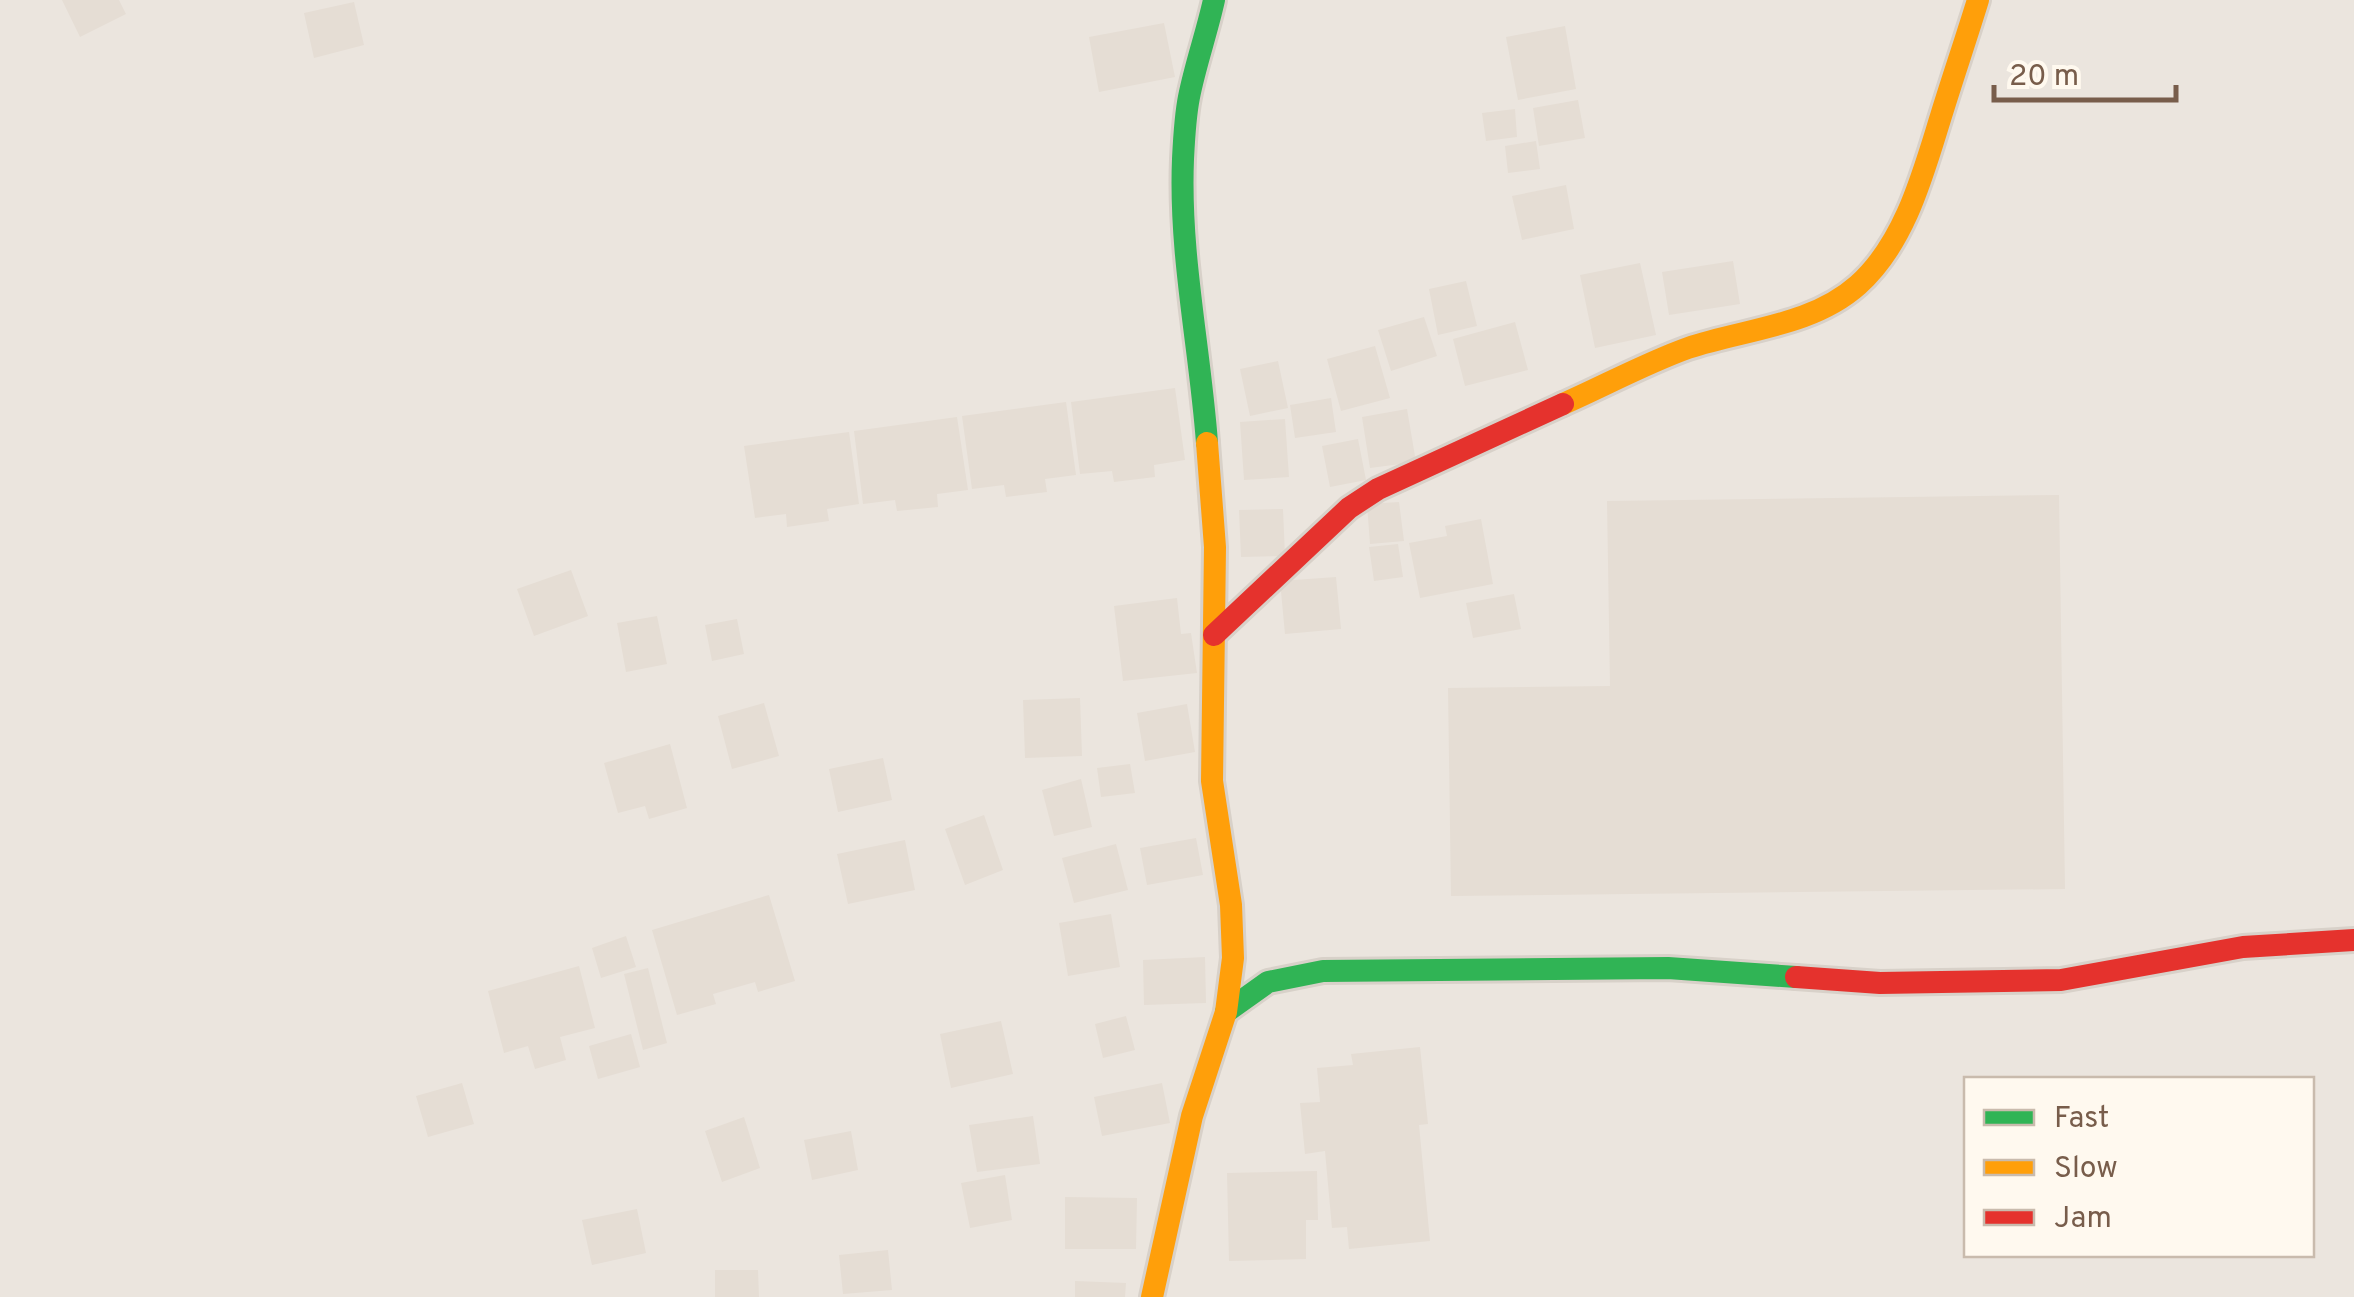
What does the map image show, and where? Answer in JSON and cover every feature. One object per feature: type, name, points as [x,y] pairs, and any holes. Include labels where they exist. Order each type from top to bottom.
[{"type":"street","points":[[1152,1297],[1192,1116],[1226,1012],[1233,958],[1231,905],[1212,781],[1214,547],[1204,400],[1182,214],[1189,96],[1214,0]]},
{"type":"street","points":[[1214,635],[1349,508],[1378,489],[1682,350],[1819,310],[1858,285],[1894,243],[1918,189],[1978,0]]},
{"type":"street","points":[[1226,1012],[1268,982],[1323,971],[1668,968],[1880,983],[2062,980],[2243,947],[2354,940]]},
{"type":"shaded area","points":[[0,0],[2354,0],[2354,1297],[0,1297]]},
{"type":"building","points":[[62,0],[119,0],[126,14],[80,37]]},
{"type":"building","points":[[354,2],[364,45],[314,58],[304,13]]},
{"type":"building","points":[[1164,23],[1175,77],[1099,92],[1089,37]]},
{"type":"building","points":[[1565,26],[1576,89],[1518,100],[1506,37]]},
{"type":"building","points":[[1578,100],[1585,138],[1539,146],[1533,108]]},
{"type":"building","points":[[1515,109],[1517,137],[1486,141],[1482,113]]},
{"type":"building","points":[[1536,141],[1540,169],[1508,173],[1505,146]]},
{"type":"building","points":[[1566,185],[1574,229],[1522,240],[1512,196]]},
{"type":"building","points":[[1733,261],[1740,304],[1669,315],[1662,272]]},
{"type":"building","points":[[1640,263],[1656,335],[1595,348],[1580,275]]},
{"type":"building","points":[[1466,281],[1477,326],[1438,335],[1429,289]]},
{"type":"building","points":[[1424,317],[1437,356],[1391,371],[1378,330]]},
{"type":"building","points":[[1515,322],[1528,370],[1465,386],[1453,339]]},
{"type":"building","points":[[1375,346],[1390,398],[1341,411],[1327,359]]},
{"type":"building","points":[[1278,361],[1288,408],[1250,416],[1240,369]]},
{"type":"building","points":[[1175,388],[1185,460],[1154,465],[1155,477],[1114,482],[1112,471],[1080,474],[1071,402]]},
{"type":"building","points":[[1331,398],[1336,432],[1295,438],[1290,405]]},
{"type":"building","points":[[1066,402],[1076,475],[1045,479],[1047,492],[1006,497],[1004,485],[972,489],[962,416]]},
{"type":"building","points":[[1407,409],[1416,462],[1370,468],[1362,417]]},
{"type":"building","points":[[957,417],[968,490],[937,494],[938,507],[897,511],[895,500],[863,504],[854,431]]},
{"type":"building","points":[[1285,419],[1289,477],[1244,480],[1240,422]]},
{"type":"building","points":[[849,432],[859,504],[827,509],[829,521],[787,527],[786,514],[755,518],[744,446]]},
{"type":"building","points":[[1358,439],[1366,480],[1330,487],[1322,446]]},
{"type":"building","points":[[2059,495],[2065,889],[1451,896],[1448,688],[1610,686],[1607,501]]},
{"type":"building","points":[[1399,502],[1404,541],[1370,544],[1367,504]]},
{"type":"building","points":[[1283,509],[1285,556],[1241,557],[1239,510]]},
{"type":"building","points":[[1481,519],[1493,584],[1420,598],[1409,543],[1447,536],[1445,526]]},
{"type":"building","points":[[1398,544],[1403,577],[1374,581],[1369,547]]},
{"type":"building","points":[[571,570],[588,616],[534,636],[517,589]]},
{"type":"building","points":[[1336,577],[1341,629],[1285,634],[1280,581]]},
{"type":"building","points":[[1514,594],[1521,629],[1473,638],[1466,603]]},
{"type":"building","points":[[1177,598],[1181,634],[1191,633],[1197,673],[1123,681],[1114,606]]},
{"type":"building","points":[[657,616],[667,664],[626,672],[617,623]]},
{"type":"building","points":[[737,619],[744,654],[712,661],[705,625]]},
{"type":"building","points":[[1080,698],[1082,756],[1025,758],[1023,700]]},
{"type":"building","points":[[764,703],[779,756],[732,769],[718,716]]},
{"type":"building","points":[[1187,704],[1195,752],[1145,761],[1137,713]]},
{"type":"building","points":[[670,744],[687,808],[649,819],[645,806],[618,813],[604,763]]},
{"type":"building","points":[[883,758],[892,800],[838,812],[829,769]]},
{"type":"building","points":[[1130,764],[1135,793],[1101,797],[1097,768]]},
{"type":"building","points":[[1081,779],[1092,827],[1054,836],[1042,790]]},
{"type":"building","points":[[984,815],[1003,870],[965,885],[945,829]]},
{"type":"building","points":[[1196,838],[1203,875],[1147,885],[1140,848]]},
{"type":"building","points":[[905,840],[915,890],[848,904],[837,854]]},
{"type":"building","points":[[1116,844],[1128,890],[1074,903],[1062,858]]},
{"type":"building","points":[[769,895],[795,981],[758,992],[755,982],[713,994],[716,1004],[677,1015],[652,930]]},
{"type":"building","points":[[1111,914],[1120,967],[1068,976],[1059,923]]},
{"type":"building","points":[[626,936],[636,967],[601,978],[592,948]]},
{"type":"building","points":[[1205,957],[1206,1003],[1144,1005],[1143,960]]},
{"type":"building","points":[[579,966],[595,1028],[560,1037],[566,1060],[535,1069],[528,1046],[504,1053],[488,991]]},
{"type":"building","points":[[648,968],[667,1043],[643,1050],[624,974]]},
{"type":"building","points":[[1126,1016],[1135,1050],[1103,1058],[1095,1024]]},
{"type":"building","points":[[1001,1021],[1013,1074],[951,1088],[940,1034]]},
{"type":"building","points":[[631,1034],[640,1067],[598,1079],[589,1046]]},
{"type":"building","points":[[1420,1047],[1428,1124],[1419,1125],[1430,1241],[1349,1249],[1347,1227],[1332,1228],[1325,1151],[1305,1154],[1300,1103],[1320,1102],[1317,1068],[1353,1065],[1351,1054]]},
{"type":"building","points":[[462,1083],[474,1124],[428,1137],[416,1096]]},
{"type":"building","points":[[1162,1083],[1170,1123],[1102,1136],[1094,1097]]},
{"type":"building","points":[[1033,1116],[1040,1164],[977,1172],[969,1125]]},
{"type":"building","points":[[744,1117],[760,1168],[722,1182],[705,1131]]},
{"type":"building","points":[[851,1131],[858,1170],[812,1180],[804,1140]]},
{"type":"building","points":[[1317,1171],[1318,1220],[1306,1220],[1306,1259],[1229,1261],[1227,1173]]},
{"type":"building","points":[[1005,1175],[1012,1220],[970,1228],[961,1183]]},
{"type":"building","points":[[1065,1197],[1137,1198],[1136,1249],[1065,1249]]},
{"type":"building","points":[[637,1209],[646,1253],[592,1265],[582,1220]]},
{"type":"building","points":[[888,1250],[892,1290],[843,1294],[839,1255]]},
{"type":"building","points":[[715,1270],[758,1270],[759,1297],[715,1297]]},
{"type":"building","points":[[1075,1281],[1126,1283],[1125,1297],[1075,1297]]},
{"type":"traffic: fast","points":[[1207,443],[1187,266],[1183,159],[1189,97],[1214,0]]},
{"type":"traffic: fast","points":[[1226,1012],[1268,982],[1323,971],[1668,968],[1796,977]]},
{"type":"traffic: slow","points":[[1563,404],[1688,348],[1799,318],[1840,299],[1858,285],[1888,249],[1910,206],[1978,0]]},
{"type":"traffic: slow","points":[[1152,1297],[1192,1116],[1226,1012],[1233,958],[1231,905],[1212,781],[1215,547],[1207,443]]},
{"type":"traffic: jam","points":[[1214,635],[1349,508],[1378,489],[1563,404]]},
{"type":"traffic: jam","points":[[1796,977],[1880,983],[2061,980],[2243,947],[2354,940]]}]
